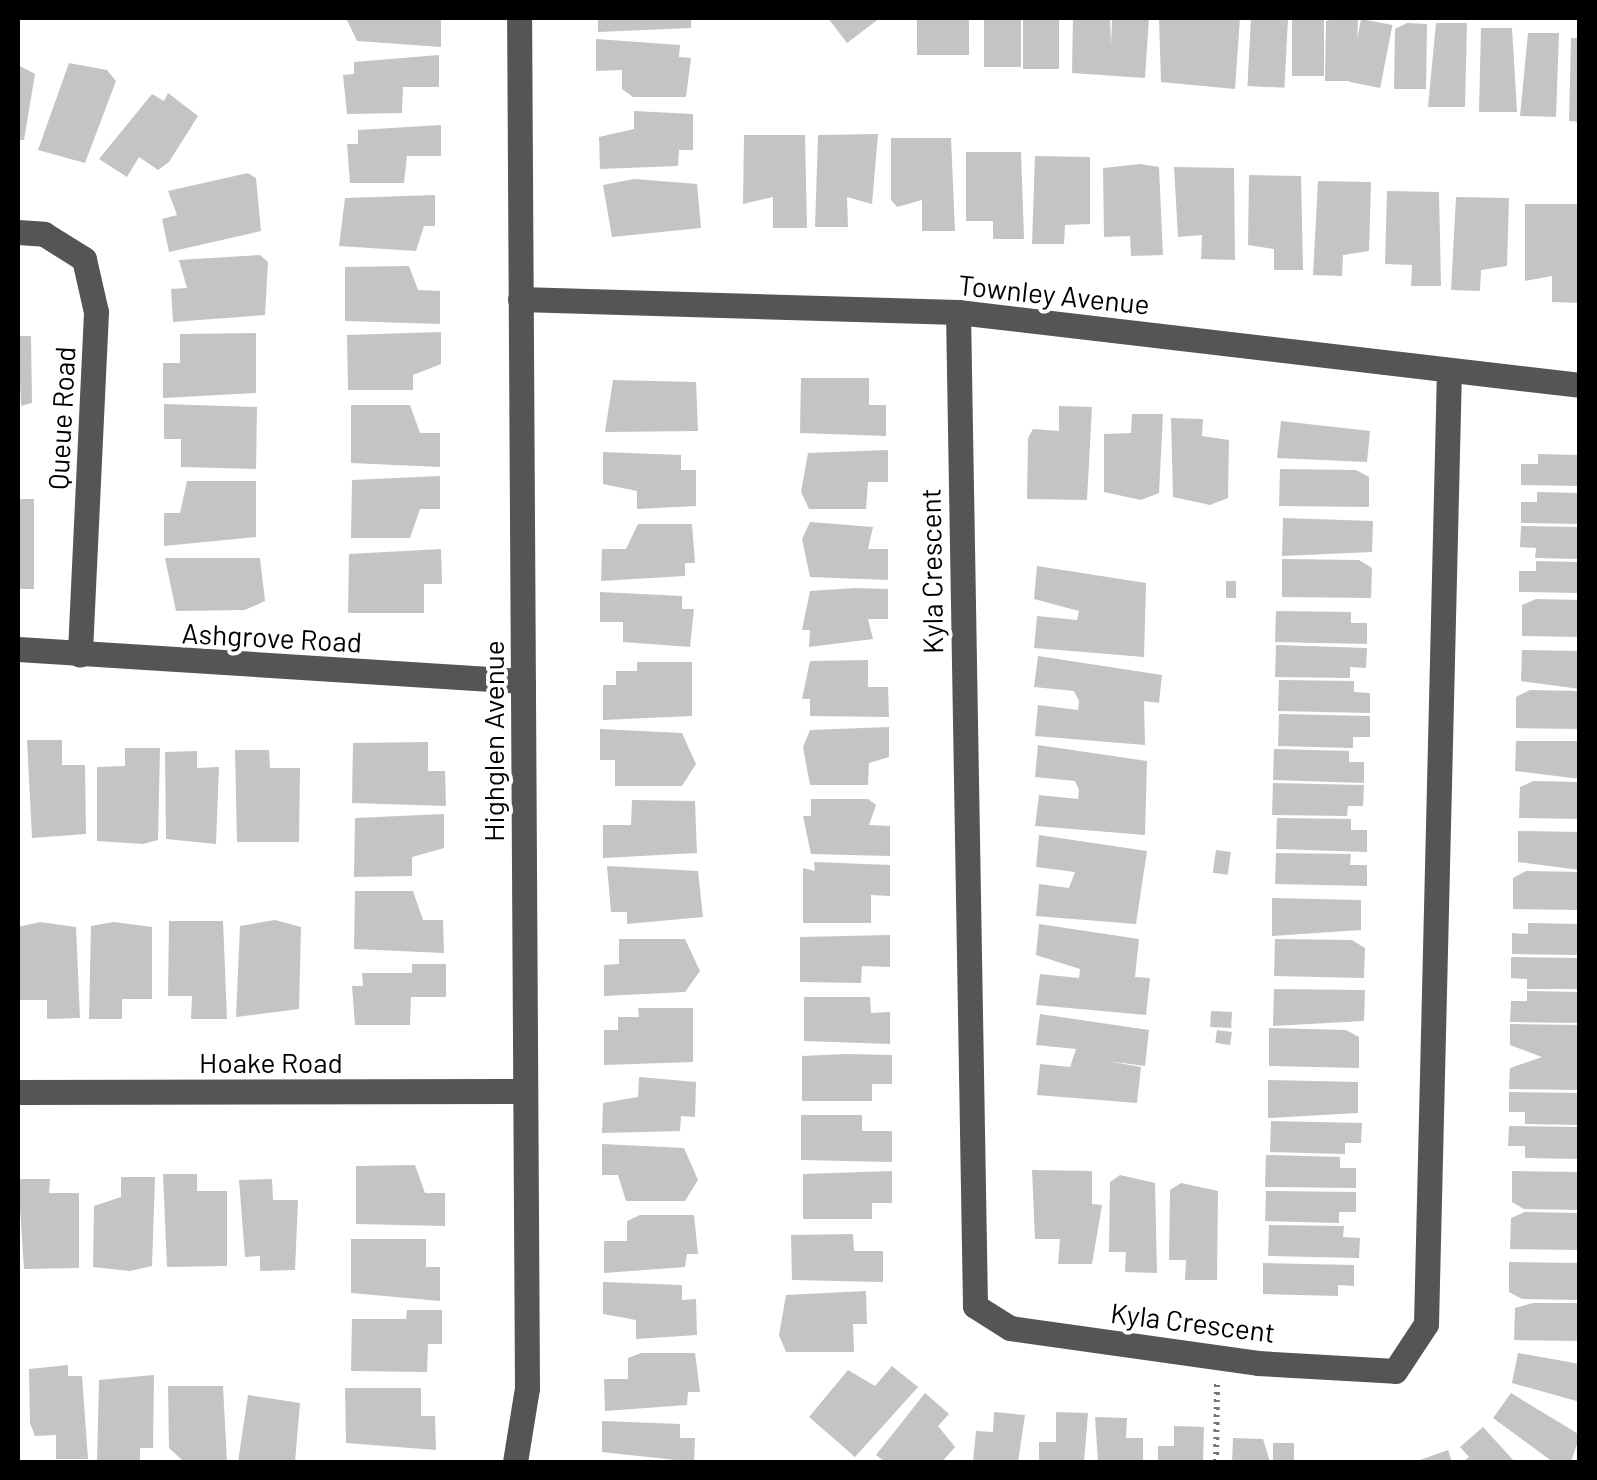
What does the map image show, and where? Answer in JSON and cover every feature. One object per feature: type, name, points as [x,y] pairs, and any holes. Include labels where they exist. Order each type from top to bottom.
[{"type":"street","name":"Highglen Avenue","points":[[515,1462],[527,1388],[518,18]]},
{"type":"street","name":"Queue Road","points":[[18,232],[44,234],[84,258],[96,312],[80,656]]},
{"type":"street","name":"Townley Avenue","points":[[520,299],[958,312],[1580,385]]},
{"type":"street","name":"Kyla Crescent","points":[[958,312],[975,1306],[1010,1328],[1218,1356],[1395,1372],[1426,1324],[1449,370]]},
{"type":"street","name":"Ashgrove Road","points":[[18,650],[522,682]]},
{"type":"street","name":"Hoake Road","points":[[18,1092],[525,1091]]},
{"type":"path","points":[[1216,1462],[1218,1356]]},
{"type":"building","points":[[346,18],[441,18],[441,47],[357,41]]},
{"type":"building","points":[[598,18],[691,18],[691,28],[598,32]]},
{"type":"building","points":[[828,18],[880,18],[847,43]]},
{"type":"building","points":[[917,18],[969,18],[969,55],[917,55]]},
{"type":"building","points":[[984,18],[1021,18],[1021,67],[984,67]]},
{"type":"building","points":[[1023,18],[1059,18],[1059,69],[1023,69]]},
{"type":"building","points":[[1073,18],[1110,18],[1111,47],[1112,18],[1149,18],[1145,78],[1072,73]]},
{"type":"building","points":[[1159,18],[1240,18],[1235,89],[1161,82]]},
{"type":"building","points":[[1251,18],[1288,20],[1284,88],[1247,86]]},
{"type":"building","points":[[1292,18],[1324,18],[1324,76],[1292,76]]},
{"type":"building","points":[[1358,18],[1356,81],[1325,81],[1326,21]]},
{"type":"building","points":[[1361,19],[1392,25],[1380,88],[1349,82]]},
{"type":"building","points":[[1407,23],[1427,24],[1426,89],[1394,89],[1395,29]]},
{"type":"building","points":[[1436,23],[1467,23],[1465,107],[1428,107]]},
{"type":"building","points":[[1481,28],[1512,28],[1517,112],[1479,112]]},
{"type":"building","points":[[1528,33],[1559,33],[1556,117],[1520,116]]},
{"type":"building","points":[[1571,38],[1580,38],[1580,122],[1569,121]]},
{"type":"building","points":[[596,39],[680,45],[679,57],[691,58],[686,97],[633,97],[622,89],[622,70],[596,71]]},
{"type":"building","points":[[439,55],[439,87],[403,87],[402,113],[347,114],[343,75],[354,74],[354,62]]},
{"type":"building","points":[[69,63],[107,70],[116,81],[85,163],[38,150]]},
{"type":"building","points":[[18,65],[35,74],[24,140],[18,140]]},
{"type":"building","points":[[168,93],[198,116],[169,162],[158,170],[139,157],[127,177],[99,159],[152,94],[164,101]]},
{"type":"building","points":[[634,111],[693,114],[693,150],[679,150],[678,166],[600,169],[599,137],[634,129]]},
{"type":"building","points":[[441,125],[441,156],[407,156],[404,183],[350,183],[347,144],[358,144],[358,130]]},
{"type":"building","points":[[878,134],[872,204],[847,197],[848,227],[815,227],[818,135]]},
{"type":"building","points":[[744,135],[805,135],[807,228],[773,228],[773,197],[743,204]]},
{"type":"building","points":[[891,138],[951,138],[955,231],[922,231],[922,200],[897,207],[891,200]]},
{"type":"building","points":[[966,152],[1021,152],[1024,239],[993,239],[993,221],[966,221]]},
{"type":"building","points":[[1035,156],[1090,157],[1090,224],[1065,225],[1064,244],[1032,244]]},
{"type":"building","points":[[1140,164],[1159,167],[1163,255],[1131,256],[1130,236],[1104,237],[1103,168]]},
{"type":"building","points":[[1174,167],[1234,168],[1235,260],[1201,259],[1202,235],[1178,237]]},
{"type":"building","points":[[248,173],[256,178],[261,231],[169,252],[162,219],[177,215],[168,191]]},
{"type":"building","points":[[1249,175],[1301,176],[1303,270],[1274,270],[1274,249],[1248,245]]},
{"type":"building","points":[[634,179],[697,184],[701,228],[612,237],[603,185]]},
{"type":"building","points":[[1318,181],[1371,182],[1369,251],[1343,255],[1342,276],[1313,275]]},
{"type":"building","points":[[1387,191],[1439,192],[1441,286],[1411,286],[1412,265],[1385,264]]},
{"type":"building","points":[[435,195],[435,226],[424,226],[416,251],[339,246],[345,198]]},
{"type":"building","points":[[1456,197],[1509,198],[1507,266],[1481,270],[1480,291],[1451,290]]},
{"type":"building","points":[[1525,204],[1580,204],[1580,303],[1552,302],[1552,276],[1525,281]]},
{"type":"building","points":[[260,255],[268,262],[265,315],[173,322],[171,289],[187,288],[179,260]]},
{"type":"building","points":[[409,266],[418,290],[440,291],[440,324],[345,321],[345,267]]},
{"type":"building","points":[[441,332],[441,364],[413,375],[413,390],[348,390],[347,335]]},
{"type":"building","points":[[256,333],[256,393],[163,398],[163,363],[180,363],[180,334]]},
{"type":"building","points":[[18,336],[31,336],[32,403],[21,406]]},
{"type":"building","points":[[801,378],[869,378],[869,405],[886,405],[886,436],[800,433]]},
{"type":"building","points":[[613,380],[696,382],[698,431],[605,432]]},
{"type":"building","points":[[164,404],[257,407],[256,469],[181,467],[181,439],[164,439]]},
{"type":"building","points":[[351,405],[410,405],[420,433],[440,433],[440,467],[351,463]]},
{"type":"building","points":[[1059,406],[1092,407],[1087,500],[1027,499],[1028,438],[1033,429],[1059,431]]},
{"type":"building","points":[[1132,414],[1163,414],[1159,493],[1141,500],[1104,492],[1104,434],[1131,433]]},
{"type":"building","points":[[1171,418],[1203,419],[1202,436],[1229,440],[1228,498],[1210,505],[1173,497]]},
{"type":"building","points":[[1281,421],[1370,431],[1367,462],[1277,458]]},
{"type":"building","points":[[888,450],[888,482],[868,482],[866,509],[809,509],[801,492],[808,453]]},
{"type":"building","points":[[603,452],[681,455],[681,470],[696,470],[696,506],[637,509],[637,491],[603,484]]},
{"type":"building","points":[[1538,454],[1580,455],[1580,486],[1521,485],[1521,464],[1538,464]]},
{"type":"building","points":[[1280,469],[1356,470],[1369,477],[1369,507],[1279,506]]},
{"type":"building","points":[[440,476],[440,509],[420,509],[410,538],[351,538],[352,480]]},
{"type":"building","points":[[187,481],[256,481],[256,537],[164,546],[164,513],[180,513]]},
{"type":"building","points":[[1537,492],[1580,493],[1580,524],[1521,523],[1521,502],[1537,502]]},
{"type":"building","points":[[18,499],[34,499],[34,589],[18,589]]},
{"type":"building","points":[[1283,518],[1373,521],[1372,552],[1282,556]]},
{"type":"building","points":[[810,522],[873,527],[868,549],[888,549],[888,580],[810,577],[802,539]]},
{"type":"building","points":[[638,524],[692,524],[695,563],[685,563],[685,576],[601,581],[602,549],[626,549]]},
{"type":"building","points":[[1521,526],[1580,527],[1580,559],[1535,558],[1536,548],[1520,547]]},
{"type":"building","points":[[441,549],[442,584],[424,584],[424,613],[348,613],[349,554]]},
{"type":"building","points":[[165,558],[260,558],[265,601],[245,610],[176,611]]},
{"type":"building","points":[[1282,559],[1359,560],[1372,568],[1371,598],[1282,597]]},
{"type":"building","points":[[1536,561],[1580,562],[1580,593],[1519,592],[1519,571],[1536,571]]},
{"type":"building","points":[[1037,566],[1146,583],[1144,657],[1034,648],[1037,616],[1077,620],[1079,611],[1034,599]]},
{"type":"building","points":[[1226,581],[1236,581],[1236,598],[1226,598]]},
{"type":"building","points":[[888,589],[888,619],[868,619],[873,639],[809,647],[810,630],[802,630],[810,591]]},
{"type":"building","points":[[600,592],[682,596],[682,609],[694,609],[690,647],[623,642],[623,622],[600,622]]},
{"type":"building","points":[[1536,599],[1580,600],[1580,637],[1522,636],[1522,605]]},
{"type":"building","points":[[1276,611],[1351,612],[1351,623],[1367,623],[1367,644],[1275,642]]},
{"type":"building","points":[[1276,645],[1367,648],[1366,668],[1350,667],[1350,678],[1275,677]]},
{"type":"building","points":[[1522,650],[1580,651],[1580,689],[1521,681]]},
{"type":"building","points":[[1038,656],[1162,675],[1159,703],[1144,701],[1145,745],[1035,736],[1038,705],[1078,710],[1079,701],[1074,691],[1034,687]]},
{"type":"building","points":[[868,660],[868,687],[888,687],[889,717],[810,716],[810,699],[802,699],[810,661]]},
{"type":"building","points":[[637,662],[692,662],[692,716],[603,720],[603,685],[616,685],[616,671],[637,671]]},
{"type":"building","points":[[1279,680],[1354,681],[1354,692],[1370,693],[1370,713],[1278,711]]},
{"type":"building","points":[[1530,690],[1580,691],[1580,729],[1516,728],[1516,697]]},
{"type":"building","points":[[1279,714],[1370,716],[1370,737],[1353,737],[1353,748],[1278,746]]},
{"type":"building","points":[[889,727],[889,757],[869,763],[868,785],[810,785],[803,747],[810,730]]},
{"type":"building","points":[[600,729],[682,733],[696,764],[682,786],[615,786],[615,760],[600,760]]},
{"type":"building","points":[[27,740],[62,740],[62,765],[85,765],[86,834],[32,838]]},
{"type":"building","points":[[1516,741],[1580,741],[1580,779],[1515,771]]},
{"type":"building","points":[[428,742],[428,771],[445,771],[446,806],[352,803],[353,743]]},
{"type":"building","points":[[1038,745],[1147,761],[1145,835],[1035,826],[1039,795],[1078,799],[1079,790],[1075,781],[1035,777]]},
{"type":"building","points":[[125,748],[160,748],[158,840],[143,844],[97,841],[97,767],[125,766]]},
{"type":"building","points":[[1274,749],[1349,751],[1349,762],[1364,762],[1364,783],[1273,780]]},
{"type":"building","points":[[235,750],[269,750],[270,768],[300,768],[299,842],[237,842]]},
{"type":"building","points":[[197,751],[197,768],[219,767],[216,844],[166,839],[165,752]]},
{"type":"building","points":[[1533,781],[1580,782],[1580,819],[1519,818],[1520,787]]},
{"type":"building","points":[[1273,783],[1364,785],[1363,806],[1348,806],[1347,816],[1272,815]]},
{"type":"building","points":[[811,799],[868,799],[876,805],[869,825],[890,826],[890,856],[811,854],[803,816],[811,816]]},
{"type":"building","points":[[632,800],[695,801],[697,853],[603,858],[603,825],[631,825]]},
{"type":"building","points":[[444,814],[444,848],[412,857],[412,876],[354,877],[355,818]]},
{"type":"building","points":[[1277,818],[1351,819],[1351,830],[1367,830],[1367,852],[1276,849]]},
{"type":"building","points":[[1518,831],[1580,832],[1580,870],[1518,862]]},
{"type":"building","points":[[1039,835],[1147,851],[1136,924],[1036,916],[1039,884],[1069,888],[1075,872],[1036,867]]},
{"type":"building","points":[[1216,850],[1231,852],[1228,875],[1213,873]]},
{"type":"building","points":[[1276,853],[1351,854],[1350,865],[1367,865],[1367,886],[1275,884]]},
{"type":"building","points":[[814,862],[890,865],[890,896],[871,895],[871,923],[803,923],[803,868],[815,871]]},
{"type":"building","points":[[607,866],[698,871],[703,917],[627,924],[627,912],[611,912]]},
{"type":"building","points":[[1526,871],[1580,872],[1580,910],[1513,909],[1513,878]]},
{"type":"building","points":[[355,891],[413,891],[423,920],[443,920],[444,953],[354,949]]},
{"type":"building","points":[[1272,898],[1361,900],[1361,930],[1272,936]]},
{"type":"building","points":[[275,920],[301,927],[299,1009],[236,1017],[240,926]]},
{"type":"building","points":[[169,921],[223,921],[227,1019],[191,1019],[192,996],[168,996]]},
{"type":"building","points":[[40,922],[76,927],[80,1018],[47,1019],[47,1000],[18,1000],[18,927]]},
{"type":"building","points":[[114,922],[152,927],[152,999],[122,999],[122,1019],[89,1019],[91,926]]},
{"type":"building","points":[[1528,923],[1580,924],[1580,955],[1512,954],[1512,933],[1528,934]]},
{"type":"building","points":[[1039,924],[1139,939],[1135,977],[1150,978],[1146,1015],[1036,1005],[1040,974],[1079,978],[1080,969],[1036,955]]},
{"type":"building","points":[[890,935],[890,967],[862,966],[861,983],[800,982],[800,937]]},
{"type":"building","points":[[619,939],[685,939],[700,971],[685,992],[604,996],[604,965],[619,964]]},
{"type":"building","points":[[1275,939],[1352,940],[1365,948],[1364,978],[1274,976]]},
{"type":"building","points":[[1511,957],[1580,958],[1580,989],[1527,989],[1527,979],[1511,978]]},
{"type":"building","points":[[412,964],[446,964],[446,997],[411,997],[410,1025],[355,1025],[352,986],[363,986],[362,973],[412,973]]},
{"type":"building","points":[[1274,989],[1365,990],[1364,1021],[1273,1026]]},
{"type":"building","points":[[1527,991],[1580,992],[1580,1023],[1510,1022],[1511,1001],[1527,1001]]},
{"type":"building","points":[[804,997],[870,997],[871,1013],[890,1012],[890,1044],[804,1041]]},
{"type":"building","points":[[638,1008],[693,1008],[693,1062],[604,1065],[604,1030],[618,1030],[618,1017],[639,1017]]},
{"type":"building","points":[[1211,1011],[1232,1012],[1231,1028],[1210,1027]]},
{"type":"building","points":[[1040,1014],[1149,1030],[1145,1066],[1107,1061],[1141,1067],[1137,1103],[1037,1095],[1040,1064],[1070,1067],[1076,1049],[1036,1045]]},
{"type":"building","points":[[1510,1024],[1580,1025],[1580,1090],[1509,1089],[1510,1068],[1542,1057],[1510,1045]]},
{"type":"building","points":[[1269,1028],[1346,1030],[1359,1037],[1359,1068],[1269,1066]]},
{"type":"building","points":[[1217,1030],[1232,1032],[1230,1045],[1215,1043]]},
{"type":"building","points":[[892,1055],[892,1084],[872,1084],[872,1101],[802,1101],[802,1056]]},
{"type":"building","points":[[639,1077],[696,1082],[695,1117],[681,1116],[680,1131],[602,1133],[603,1103],[638,1097]]},
{"type":"building","points":[[1268,1080],[1358,1082],[1358,1113],[1268,1118]]},
{"type":"building","points":[[1509,1092],[1580,1093],[1580,1125],[1525,1124],[1525,1112],[1509,1112]]},
{"type":"building","points":[[801,1115],[862,1115],[862,1131],[892,1131],[892,1162],[801,1160]]},
{"type":"building","points":[[1271,1121],[1362,1123],[1361,1143],[1345,1143],[1345,1154],[1270,1152]]},
{"type":"building","points":[[1509,1126],[1580,1127],[1580,1159],[1525,1158],[1525,1146],[1508,1146]]},
{"type":"building","points":[[602,1144],[684,1148],[698,1180],[685,1201],[626,1201],[618,1175],[602,1175]]},
{"type":"building","points":[[1266,1155],[1340,1157],[1340,1168],[1356,1168],[1356,1188],[1265,1187]]},
{"type":"building","points":[[415,1165],[425,1193],[445,1193],[445,1226],[356,1224],[356,1166]]},
{"type":"building","points":[[1032,1170],[1092,1171],[1092,1204],[1102,1205],[1092,1264],[1058,1264],[1060,1239],[1035,1239]]},
{"type":"building","points":[[892,1171],[892,1203],[872,1203],[872,1219],[803,1219],[803,1174]]},
{"type":"building","points":[[1512,1171],[1580,1172],[1580,1210],[1524,1209],[1512,1202]]},
{"type":"building","points":[[163,1174],[197,1174],[197,1191],[227,1191],[227,1266],[167,1267]]},
{"type":"building","points":[[1120,1175],[1155,1183],[1157,1273],[1125,1272],[1126,1252],[1109,1252],[1110,1182]]},
{"type":"building","points":[[121,1177],[155,1177],[152,1266],[130,1271],[93,1267],[94,1206],[121,1197]]},
{"type":"building","points":[[18,1179],[50,1179],[49,1193],[79,1193],[79,1268],[24,1269]]},
{"type":"building","points":[[272,1179],[273,1200],[298,1200],[295,1270],[260,1271],[260,1256],[245,1257],[239,1180]]},
{"type":"building","points":[[1181,1183],[1218,1191],[1217,1280],[1185,1280],[1186,1260],[1169,1260],[1170,1190]]},
{"type":"building","points":[[1266,1191],[1356,1192],[1356,1212],[1339,1212],[1339,1223],[1265,1221]]},
{"type":"building","points":[[1525,1212],[1580,1213],[1580,1250],[1510,1249],[1511,1218]]},
{"type":"building","points":[[640,1215],[694,1215],[698,1254],[687,1254],[685,1267],[604,1273],[604,1241],[627,1241],[627,1221]]},
{"type":"building","points":[[1269,1225],[1344,1226],[1343,1237],[1360,1238],[1359,1258],[1268,1256]]},
{"type":"building","points":[[853,1234],[854,1251],[883,1251],[883,1282],[792,1280],[791,1235]]},
{"type":"building","points":[[351,1239],[426,1239],[426,1267],[440,1267],[440,1301],[351,1293]]},
{"type":"building","points":[[1509,1262],[1580,1263],[1580,1300],[1522,1299],[1509,1292]]},
{"type":"building","points":[[1263,1263],[1354,1265],[1354,1286],[1338,1285],[1338,1296],[1263,1294]]},
{"type":"building","points":[[603,1282],[682,1285],[682,1300],[696,1299],[697,1335],[636,1339],[636,1320],[603,1314]]},
{"type":"building","points":[[866,1291],[867,1324],[853,1324],[854,1352],[786,1352],[779,1335],[786,1295]]},
{"type":"building","points":[[1533,1303],[1580,1303],[1580,1341],[1514,1340],[1515,1308]]},
{"type":"building","points":[[407,1310],[442,1310],[442,1344],[428,1344],[427,1372],[351,1371],[352,1319],[406,1319]]},
{"type":"building","points":[[641,1353],[695,1353],[700,1392],[688,1392],[687,1405],[605,1411],[604,1379],[628,1379],[628,1358]]},
{"type":"building","points":[[1518,1353],[1580,1364],[1580,1402],[1512,1383]]},
{"type":"building","points":[[68,1365],[68,1376],[82,1376],[88,1459],[56,1459],[56,1435],[35,1436],[30,1423],[29,1369]]},
{"type":"building","points":[[892,1366],[918,1387],[855,1457],[809,1417],[848,1370],[875,1386]]},
{"type":"building","points":[[154,1375],[153,1448],[140,1448],[140,1462],[97,1462],[99,1380]]},
{"type":"building","points":[[168,1386],[223,1386],[227,1462],[183,1461],[169,1448]]},
{"type":"building","points":[[345,1388],[421,1388],[421,1416],[435,1416],[436,1450],[346,1443]]},
{"type":"building","points":[[925,1393],[949,1414],[938,1426],[955,1447],[942,1462],[885,1462],[876,1455]]},
{"type":"building","points":[[1511,1393],[1580,1435],[1571,1462],[1553,1462],[1493,1418]]},
{"type":"building","points":[[248,1395],[300,1403],[295,1462],[238,1462]]},
{"type":"building","points":[[994,1412],[1025,1415],[1018,1462],[973,1462],[976,1431],[993,1432]]},
{"type":"building","points":[[1056,1412],[1088,1413],[1084,1462],[1039,1462],[1039,1442],[1056,1442]]},
{"type":"building","points":[[1095,1417],[1127,1418],[1126,1438],[1143,1438],[1143,1462],[1098,1462]]},
{"type":"building","points":[[602,1421],[680,1424],[680,1438],[695,1438],[694,1462],[602,1452]]},
{"type":"building","points":[[1174,1426],[1204,1427],[1203,1462],[1158,1462],[1158,1446],[1174,1446]]},
{"type":"building","points":[[1483,1427],[1515,1462],[1463,1462],[1469,1457],[1460,1447]]},
{"type":"building","points":[[1233,1438],[1263,1439],[1270,1462],[1232,1462]]},
{"type":"building","points":[[1273,1443],[1294,1443],[1294,1462],[1273,1462]]},
{"type":"building","points":[[1448,1450],[1452,1462],[1414,1462]]}]
